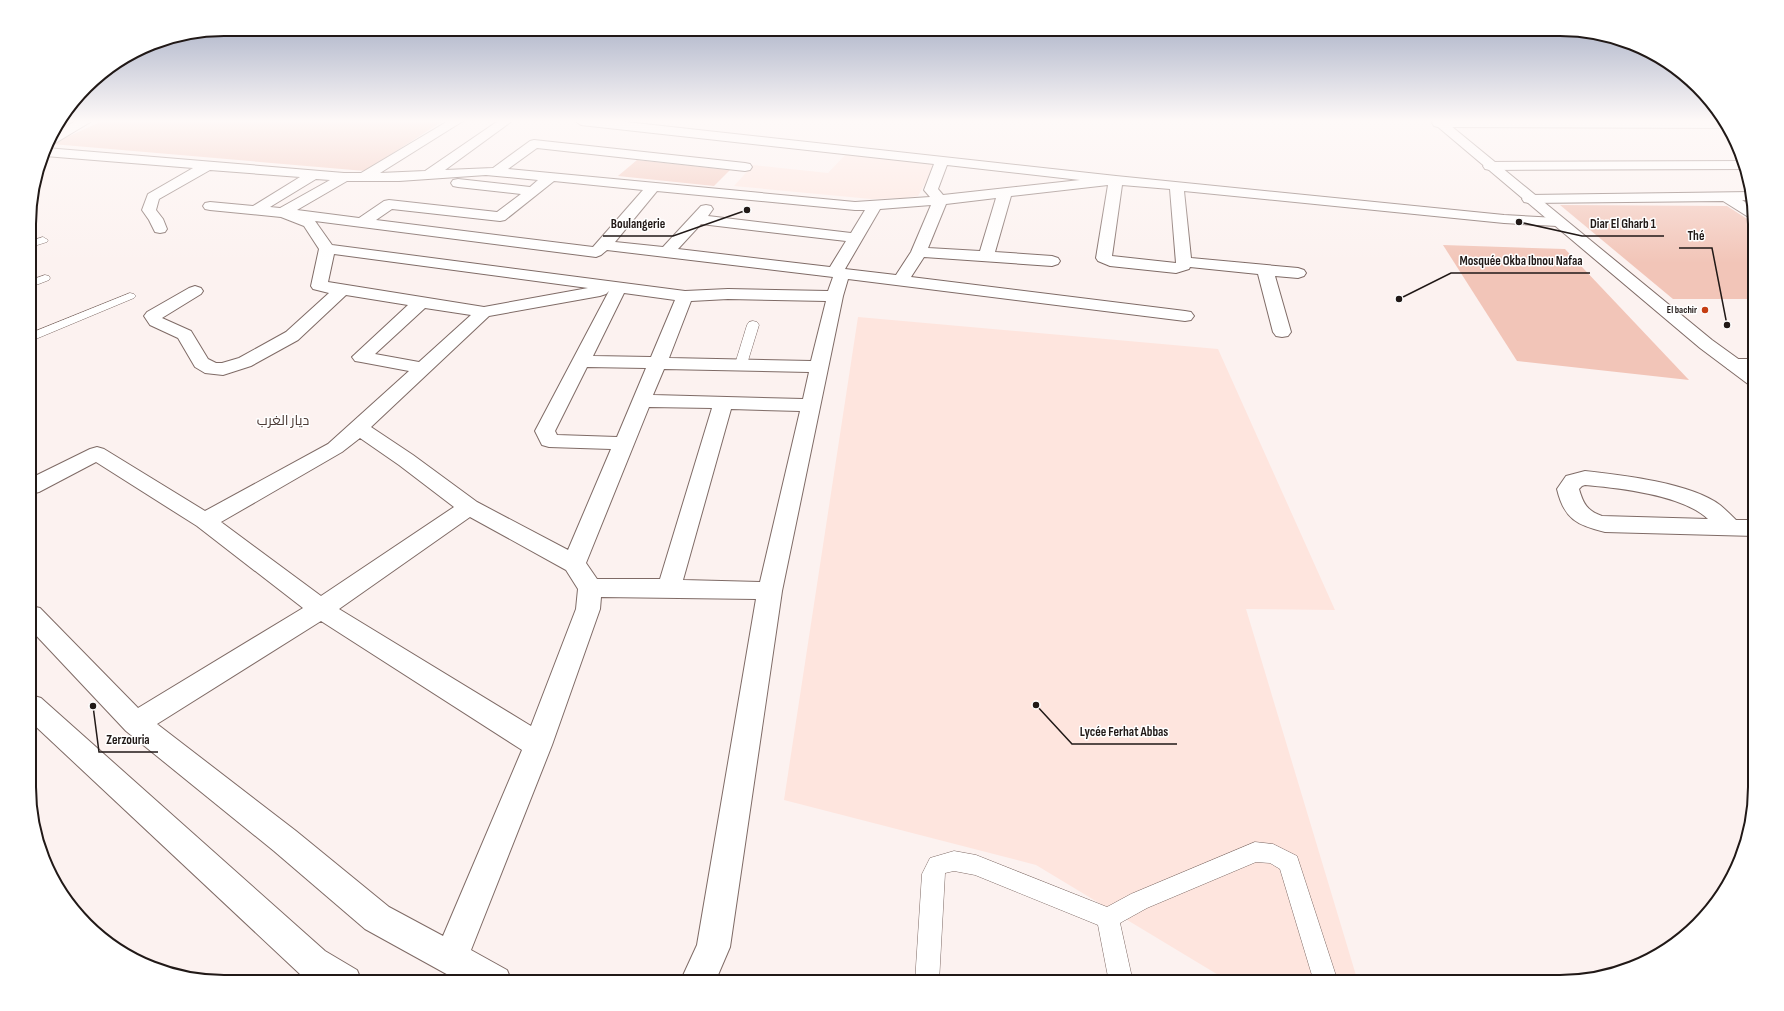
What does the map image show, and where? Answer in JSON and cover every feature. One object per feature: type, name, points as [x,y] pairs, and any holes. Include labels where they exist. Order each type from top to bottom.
[{"type":"street","points":[[160,229],[156,219],[149,210],[153,197],[203,168]]},
{"type":"street","points":[[233,168],[344,177],[496,172],[552,176],[855,206],[940,200],[1116,180]]},
{"type":"street","points":[[364,177],[379,168]]},
{"type":"street","points":[[430,174],[438,168]]},
{"type":"street","points":[[496,172],[501,168]]},
{"type":"street","points":[[667,252],[698,220],[719,193],[743,168]]},
{"type":"street","points":[[939,168],[931,190],[940,200]]},
{"type":"street","points":[[1013,168],[1504,219],[1557,222]]},
{"type":"street","points":[[1493,168],[1557,222],[1748,375]]},
{"type":"street","points":[[256,210],[313,175]]},
{"type":"street","points":[[399,176],[532,191]]},
{"type":"street","points":[[362,223],[389,204],[500,217],[552,176]]},
{"type":"street","points":[[283,213],[344,177]]},
{"type":"street","points":[[1116,180],[1104,258],[1110,261],[1176,268],[1183,266],[1184,262],[1176,185]]},
{"type":"street","points":[[210,206],[283,213],[596,252],[604,245],[654,186]]},
{"type":"street","points":[[986,256],[1005,192]]},
{"type":"street","points":[[1726,196],[1748,210]]},
{"type":"street","points":[[1529,199],[1746,196]]},
{"type":"street","points":[[900,281],[919,252],[940,200]]},
{"type":"street","points":[[701,975],[713,947],[770,591],[819,367],[838,272],[855,238],[875,205]]},
{"type":"street","points":[[283,213],[309,223],[327,249],[319,286],[422,301],[484,312],[618,287]]},
{"type":"street","points":[[698,220],[855,238]]},
{"type":"street","points":[[604,245],[838,272],[1185,316]]},
{"type":"street","points":[[327,249],[685,296],[728,294],[834,296]]},
{"type":"street","points":[[919,252],[1052,261]]},
{"type":"street","points":[[1184,262],[1298,273]]},
{"type":"street","points":[[1265,270],[1282,332]]},
{"type":"street","points":[[618,287],[545,431],[548,441],[625,443]]},
{"type":"street","points":[[195,291],[153,316],[156,321],[185,335],[201,363],[212,369],[223,369],[245,362],[292,336],[343,289]]},
{"type":"street","points":[[574,564],[685,296]]},
{"type":"street","points":[[422,301],[361,357],[422,368]]},
{"type":"street","points":[[205,520],[335,448],[359,428],[484,312]]},
{"type":"street","points":[[581,361],[819,367]]},
{"type":"street","points":[[1734,365],[1748,365]]},
{"type":"street","points":[[642,401],[810,405]]},
{"type":"street","points":[[669,588],[723,403]]},
{"type":"street","points":[[359,428],[406,460],[469,507],[574,564],[590,588],[588,609],[538,745],[451,957]]},
{"type":"street","points":[[36,484],[97,453],[205,520],[321,609],[538,745]]},
{"type":"street","points":[[1585,478],[1605,480],[1677,493],[1696,500],[1746,530],[1605,524],[1589,521],[1579,513],[1571,502],[1568,489],[1574,481],[1585,478]]},
{"type":"street","points":[[136,723],[321,609],[469,507]]},
{"type":"street","points":[[590,588],[669,588],[770,591]]},
{"type":"street","points":[[36,620],[136,723],[285,841],[377,918],[483,975]]},
{"type":"street","points":[[36,711],[313,964],[333,975]]},
{"type":"lane","points":[[36,242],[43,240]]},
{"type":"lane","points":[[36,282],[45,278]]},
{"type":"lane","points":[[36,335],[130,296]]},
{"type":"lane","points":[[741,364],[753,325]]},
{"type":"lane","points":[[1108,918],[1139,901],[1255,852],[1273,854],[1289,863],[1324,975]]},
{"type":"lane","points":[[927,975],[933,874],[938,865],[954,861],[976,865],[1108,918]]},
{"type":"lane","points":[[1108,918],[1120,975]]},
{"type":"shaded area","points":[[332,168],[369,168],[365,171]]},
{"type":"shaded area","points":[[627,168],[713,168],[730,170],[714,186],[618,176]]},
{"type":"shaded area","points":[[750,168],[783,168],[828,173],[833,168],[933,168],[918,196],[905,198],[871,199],[734,186]]},
{"type":"shaded area","points":[[1560,205],[1727,206],[1748,220],[1748,299],[1673,299]]},
{"type":"shaded area","points":[[1443,245],[1565,249],[1689,380],[1517,361]]},
{"type":"shaded area","points":[[858,317],[1218,349],[1335,610],[1246,609],[1356,975],[1218,975],[1036,865],[784,800]]},
{"type":"place","name":"Boulangerie","points":[[747,210]]},
{"type":"place","name":"Diar El Gharb 1","points":[[1519,222]]},
{"type":"place","name":"Mosquée Okba Ibnou Nafaa","points":[[1399,299]]},
{"type":"place","name":"El bachir","points":[[1705,310]]},
{"type":"place","name":"Thé","points":[[1727,325]]},
{"type":"place","name":"Lycée Ferhat Abbas","points":[[1036,705]]},
{"type":"place","name":"Zerzouria","points":[[93,706]]},
{"type":"district","name":"ديار الغرب","points":[[283,420]]}]
